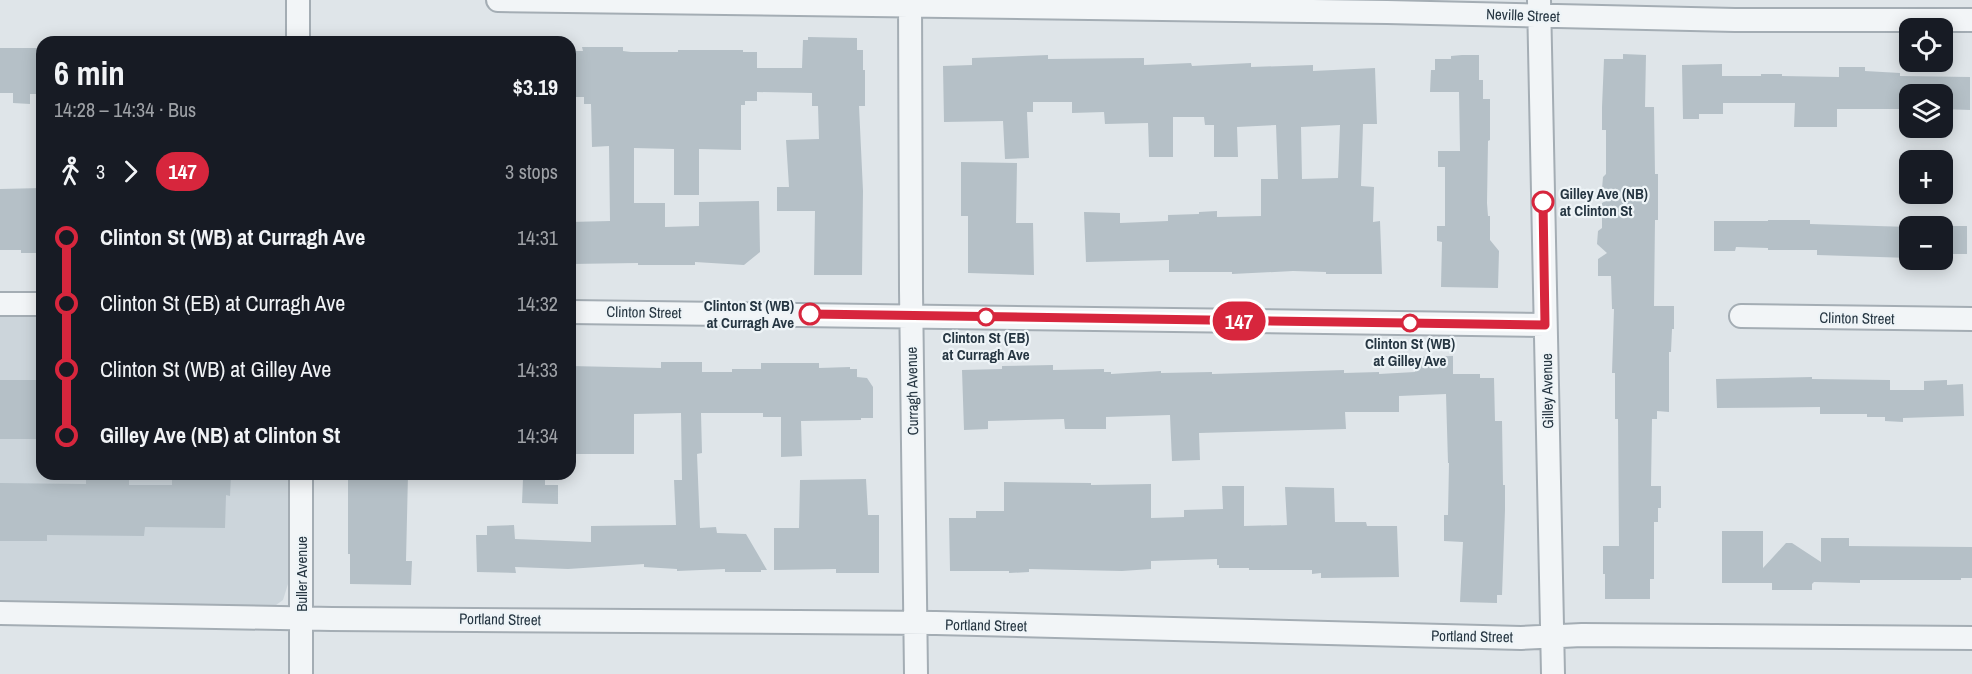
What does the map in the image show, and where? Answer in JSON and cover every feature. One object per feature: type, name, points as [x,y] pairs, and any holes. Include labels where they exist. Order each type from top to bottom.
[{"type":"street","points":[[298,0],[298,36]]},
{"type":"street","name":"Neville Street","points":[[498,0],[1539,8],[1735,20],[1972,20]]},
{"type":"street","name":"Curragh Avenue","points":[[910,2],[916,674]]},
{"type":"street","name":"Gilley Avenue","points":[[1539,8],[1553,674]]},
{"type":"street","points":[[0,304],[36,304]]},
{"type":"street","name":"Clinton Street","points":[[576,312],[1545,325]]},
{"type":"street","name":"Clinton Street","points":[[1741,316],[1972,319]]},
{"type":"street","name":"Buller Avenue","points":[[301,480],[301,674]]},
{"type":"street","name":"Portland Street","points":[[0,613],[916,624],[1521,638],[1582,634],[1972,638]]},
{"type":"shaded area","points":[[0,315],[36,315],[36,480],[288,480],[288,584],[283,600],[276,605],[0,603]]},
{"type":"building","points":[[808,37],[857,38],[857,50],[863,50],[865,106],[859,106],[863,191],[862,275],[814,275],[815,211],[777,211],[777,187],[789,187],[786,140],[819,139],[818,106],[812,106],[812,93],[757,92],[757,101],[745,101],[745,105],[741,105],[741,150],[699,149],[699,195],[674,195],[674,149],[634,148],[634,203],[665,203],[665,227],[699,226],[699,202],[759,201],[760,252],[744,265],[695,262],[695,265],[576,264],[576,222],[610,221],[609,146],[592,147],[591,104],[584,104],[584,97],[576,97],[576,51],[583,51],[582,47],[623,47],[623,51],[631,52],[743,50],[743,52],[757,52],[757,68],[802,68],[803,40],[808,40]]},
{"type":"building","points":[[0,48],[36,48],[36,94],[30,94],[30,104],[13,103],[13,93],[0,93]]},
{"type":"building","points":[[1623,54],[1646,55],[1645,107],[1654,107],[1655,174],[1658,174],[1654,306],[1674,306],[1674,329],[1672,329],[1671,352],[1669,352],[1669,412],[1657,411],[1657,419],[1652,419],[1651,486],[1661,486],[1661,508],[1658,508],[1658,522],[1654,522],[1654,579],[1650,579],[1650,599],[1605,599],[1605,574],[1603,574],[1603,546],[1619,546],[1618,419],[1615,419],[1615,373],[1612,373],[1614,309],[1612,309],[1611,276],[1598,276],[1598,259],[1607,253],[1597,244],[1598,231],[1602,228],[1602,203],[1609,199],[1602,189],[1603,177],[1606,174],[1606,130],[1602,130],[1602,107],[1604,59],[1623,59]]},
{"type":"building","points":[[1048,55],[1048,59],[1144,58],[1144,65],[1191,63],[1192,66],[1251,63],[1251,67],[1313,65],[1313,71],[1375,68],[1377,124],[1363,124],[1361,186],[1374,187],[1373,222],[1380,221],[1382,274],[1326,274],[1326,272],[1293,271],[1232,274],[1232,272],[1169,272],[1169,260],[1086,262],[1084,212],[1120,213],[1120,223],[1168,221],[1168,215],[1217,211],[1217,217],[1261,216],[1261,179],[1278,179],[1276,125],[1237,127],[1238,157],[1214,157],[1214,125],[1205,125],[1204,117],[1173,117],[1173,157],[1149,157],[1148,123],[1105,124],[1104,112],[1072,113],[1072,102],[1033,102],[1033,112],[1027,112],[1029,158],[1005,159],[1003,121],[944,122],[943,66],[972,65],[972,58]],"holes":[[[1340,125],[1338,178],[1302,179],[1301,127]]]},
{"type":"building","points":[[1479,55],[1479,80],[1483,80],[1483,99],[1490,99],[1487,203],[1488,216],[1490,216],[1490,240],[1499,251],[1498,288],[1441,287],[1442,242],[1437,241],[1437,226],[1445,226],[1445,167],[1438,167],[1438,151],[1460,151],[1459,92],[1430,92],[1431,70],[1435,70],[1435,59],[1451,59],[1451,56]]},
{"type":"building","points":[[1722,64],[1722,76],[1782,74],[1782,76],[1839,77],[1839,67],[1865,67],[1865,71],[1900,73],[1900,76],[1970,77],[1970,110],[1953,109],[1953,84],[1899,84],[1899,109],[1837,109],[1837,127],[1794,127],[1795,103],[1723,103],[1723,114],[1699,114],[1699,119],[1683,119],[1682,65]]},
{"type":"building","points":[[961,162],[1017,163],[1016,223],[1033,223],[1034,275],[968,273],[968,216],[961,216]]},
{"type":"building","points":[[36,188],[36,253],[0,250],[0,189]]},
{"type":"building","points":[[1810,220],[1810,224],[1899,227],[1899,258],[1817,255],[1817,250],[1768,250],[1768,248],[1736,247],[1735,251],[1714,251],[1714,221]]},
{"type":"building","points":[[1953,226],[1967,226],[1967,254],[1953,254]]},
{"type":"building","points":[[1453,356],[1453,374],[1480,374],[1480,378],[1494,378],[1495,421],[1502,421],[1505,510],[1502,595],[1497,595],[1497,603],[1460,602],[1463,542],[1444,541],[1444,515],[1448,515],[1449,463],[1446,394],[1399,396],[1399,412],[1345,412],[1346,429],[1199,433],[1200,460],[1172,461],[1170,415],[1106,417],[1106,429],[1065,429],[1064,419],[988,421],[988,429],[964,430],[962,370],[1053,365],[1053,370],[1104,369],[1104,372],[1111,372],[1111,374],[1161,371],[1161,373],[1212,372],[1212,374],[1344,370],[1344,373],[1379,372],[1379,374],[1415,372],[1415,357]]},
{"type":"building","points":[[661,362],[702,362],[702,372],[761,369],[761,363],[819,363],[819,368],[850,367],[850,369],[857,369],[857,377],[867,378],[873,387],[873,418],[801,421],[802,456],[781,457],[781,417],[763,417],[763,413],[701,413],[702,453],[697,454],[700,528],[716,527],[717,533],[746,534],[767,570],[761,570],[761,572],[725,572],[725,569],[677,571],[677,569],[644,567],[644,564],[568,569],[515,567],[516,573],[477,572],[476,535],[487,535],[487,526],[514,525],[515,539],[591,542],[591,526],[676,525],[674,480],[682,480],[681,413],[634,414],[634,454],[576,454],[576,366],[661,368]]},
{"type":"building","points":[[1812,377],[1812,379],[1890,380],[1890,390],[1924,390],[1924,381],[1947,380],[1947,385],[1963,384],[1964,416],[1903,418],[1903,422],[1885,421],[1885,417],[1867,417],[1867,414],[1820,414],[1820,407],[1717,408],[1716,379]]},
{"type":"building","points":[[0,380],[36,380],[36,439],[0,439]]},
{"type":"building","points":[[866,479],[868,515],[879,515],[879,573],[836,573],[836,569],[774,570],[774,528],[799,528],[800,480]]},
{"type":"building","points":[[86,480],[129,480],[129,485],[172,485],[172,480],[231,480],[230,496],[226,495],[225,528],[145,527],[144,536],[47,535],[47,541],[0,541],[0,483],[86,484]]},
{"type":"building","points":[[348,480],[408,480],[406,561],[412,561],[411,585],[350,584]]},
{"type":"building","points":[[523,480],[545,480],[545,485],[558,485],[558,504],[522,503]]},
{"type":"building","points":[[1004,482],[1091,483],[1091,485],[1151,484],[1151,518],[1184,517],[1184,510],[1223,509],[1222,486],[1244,486],[1244,526],[1287,525],[1285,487],[1334,488],[1335,522],[1366,522],[1367,526],[1397,526],[1399,577],[1321,578],[1321,573],[1312,574],[1312,570],[1219,568],[1217,559],[1151,561],[1151,569],[1122,571],[1029,569],[1029,572],[1009,573],[1009,571],[950,571],[949,518],[976,518],[976,511],[1004,511]]},
{"type":"building","points":[[1722,531],[1763,531],[1763,568],[1786,543],[1792,543],[1821,562],[1821,538],[1849,538],[1849,546],[1972,547],[1972,578],[1961,578],[1961,580],[1860,580],[1860,583],[1814,582],[1812,590],[1772,590],[1772,583],[1722,583]]},
{"type":"bus line","name":"147","points":[[810,314],[1545,325],[1543,202]]},
{"type":"place","name":"Gilley Ave (NB) at Clinton St","points":[[1543,202]]},
{"type":"place","name":"Clinton St (WB) at Curragh Ave","points":[[810,314]]},
{"type":"place","name":"Clinton St (EB) at Curragh Ave","points":[[986,317]]},
{"type":"place","name":"Clinton St (WB) at Gilley Ave","points":[[1410,323]]}]
